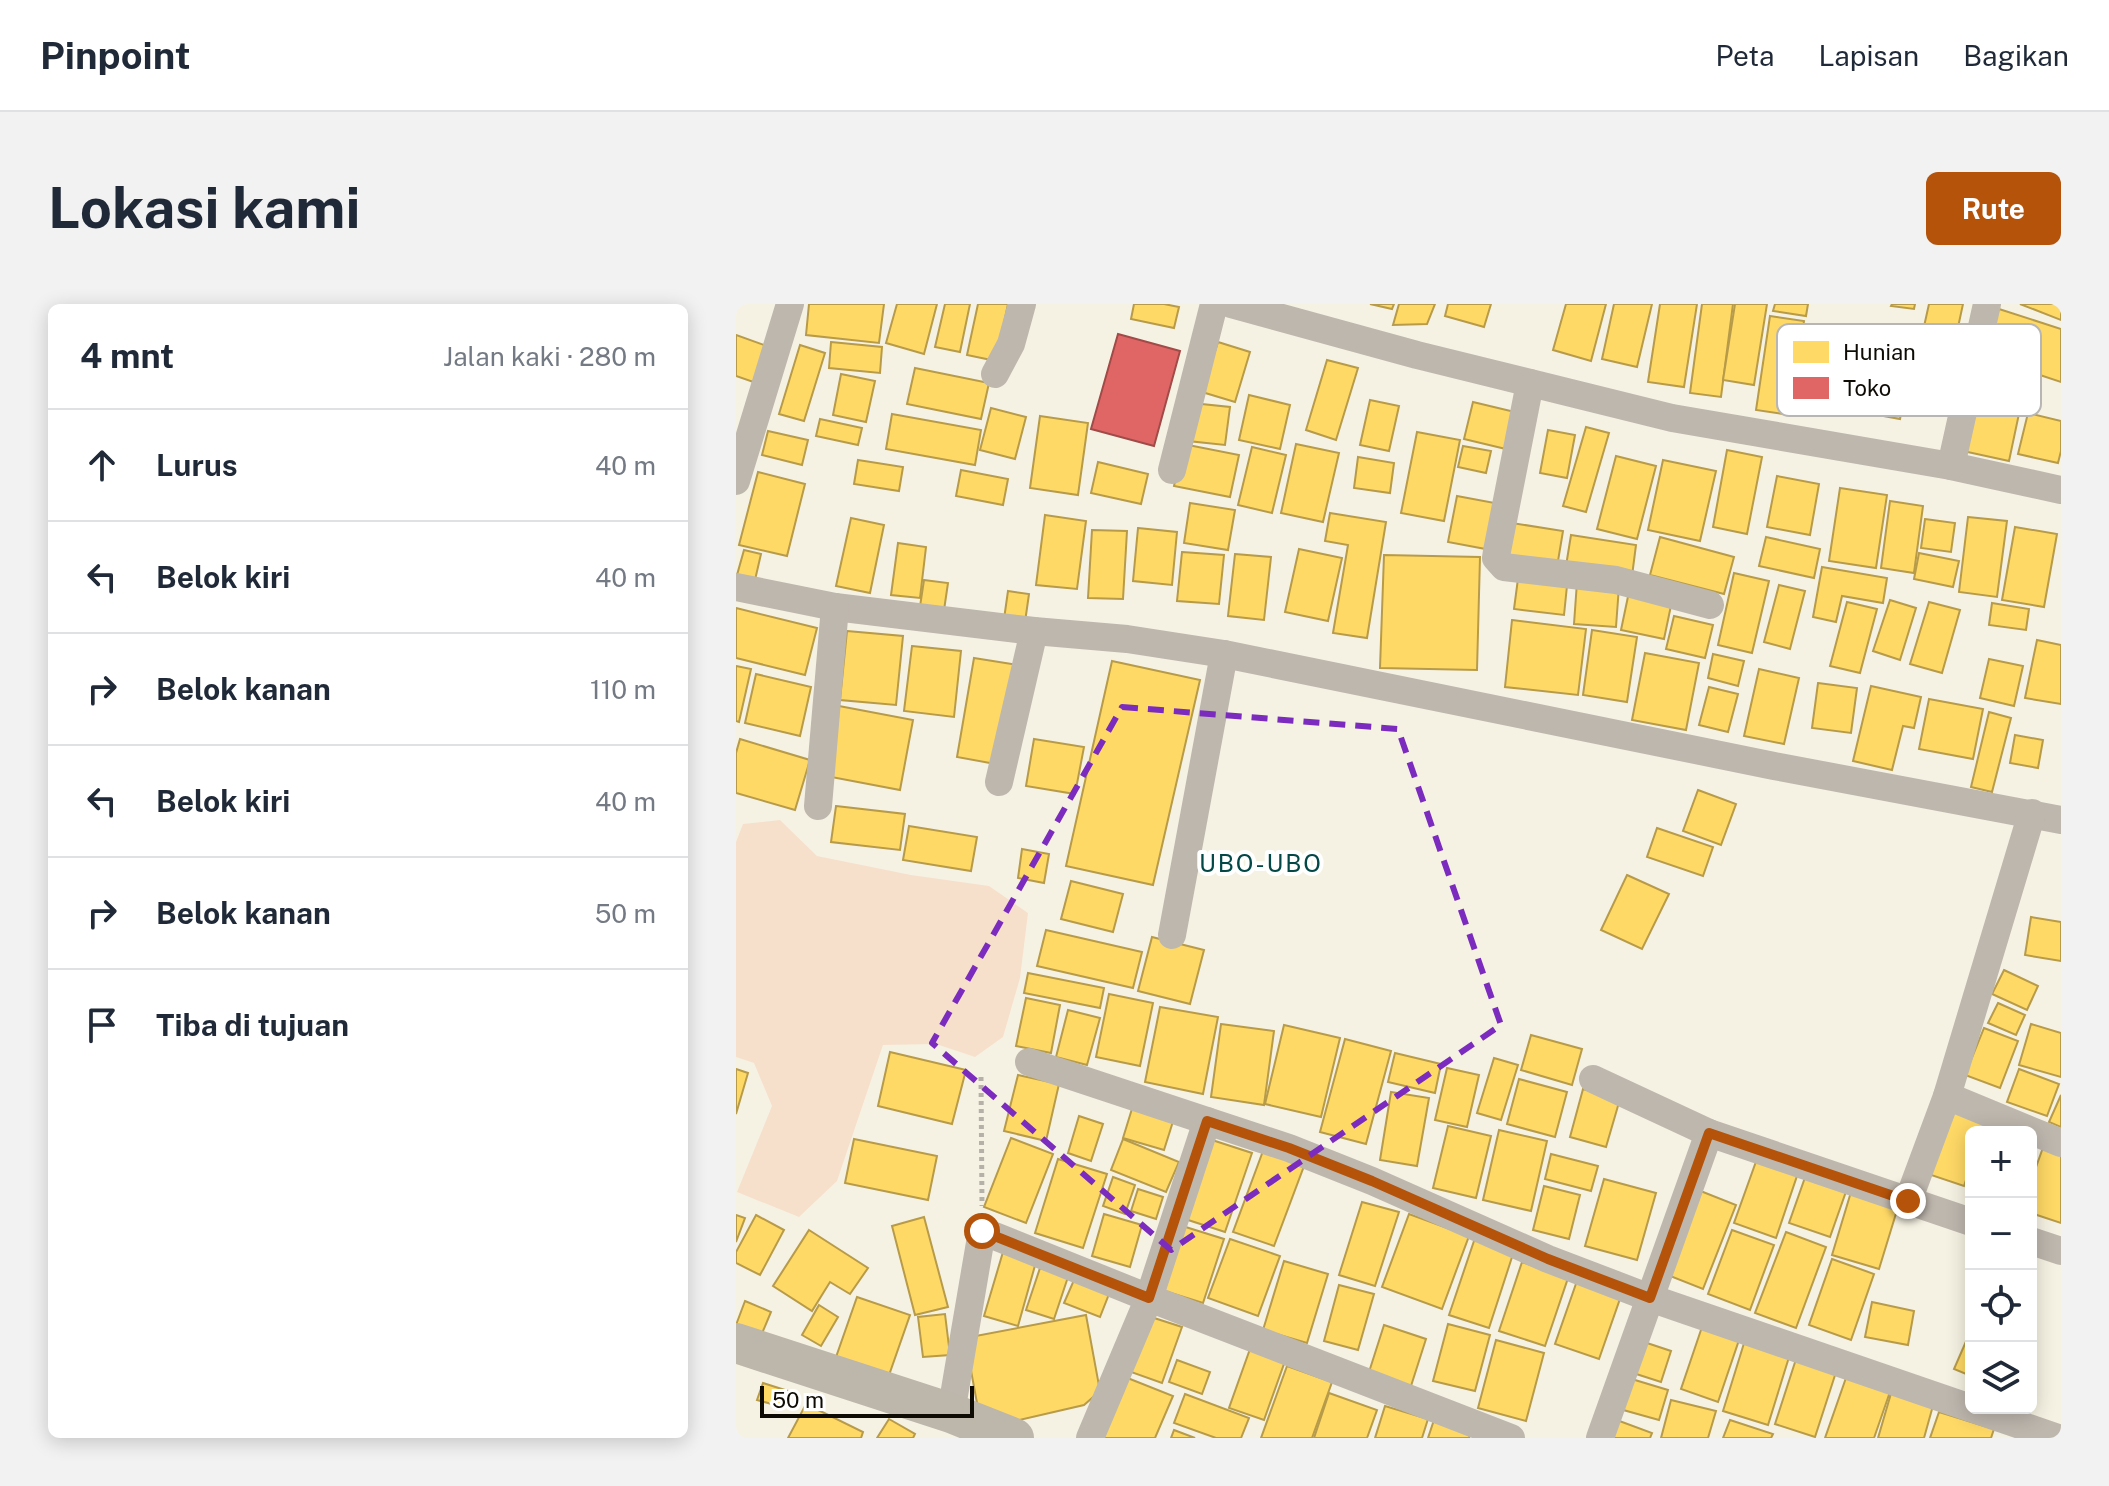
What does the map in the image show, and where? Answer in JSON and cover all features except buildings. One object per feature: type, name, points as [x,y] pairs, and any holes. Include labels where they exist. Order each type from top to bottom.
[{"type":"street","points":[[736,481],[746,411],[790,304]]},
{"type":"street","points":[[995,374],[1011,344],[1022,304]]},
{"type":"street","points":[[1172,470],[1214,304]]},
{"type":"street","points":[[1231,304],[1417,355],[1672,418],[1951,466],[2061,490]]},
{"type":"street","points":[[1983,324],[1987,304]]},
{"type":"street","points":[[1530,383],[1497,551],[1496,558],[1500,564],[1504,567],[1616,580],[1710,605]]},
{"type":"street","points":[[1951,466],[1962,416]]},
{"type":"street","points":[[736,587],[835,607],[1127,639],[1224,654],[1774,766],[2061,820]]},
{"type":"street","points":[[818,806],[835,607]]},
{"type":"street","points":[[999,782],[1034,631]]},
{"type":"street","points":[[1172,935],[1224,654]]},
{"type":"street","points":[[1908,1201],[1947,1096],[2032,813]]},
{"type":"street","points":[[1029,1062],[1289,1148],[1548,1259],[1650,1298],[2058,1438]]},
{"type":"street","points":[[1593,1079],[1709,1133],[1965,1220]]},
{"type":"street","points":[[1947,1096],[2061,1143]]},
{"type":"street","points":[[1090,1438],[1149,1298],[1207,1121]]},
{"type":"street","points":[[1600,1438],[1709,1133]]},
{"type":"street","points":[[951,1413],[982,1231],[1511,1438]]},
{"type":"street","points":[[2037,1243],[2061,1251]]},
{"type":"street","points":[[736,1343],[951,1413],[1014,1438]]},
{"type":"path","points":[[981,1077],[982,1231]]},
{"type":"highlighted area","points":[[1122,707],[1398,729],[1501,1025],[1171,1250],[932,1043]]},
{"type":"shaded area","points":[[780,820],[817,856],[911,875],[989,886],[1028,913],[1020,978],[1003,1037],[975,1057],[936,1044],[883,1045],[837,1181],[799,1217],[737,1192],[772,1106],[754,1063],[736,1057],[736,842],[743,824]]},
{"type":"district","name":"UBO-UBO","points":[[1261,863]]},
{"type":"route","points":[[982,1231],[1149,1298],[1207,1121],[1289,1148],[1372,1181],[1548,1259],[1650,1298],[1709,1133],[1908,1201]]}]
